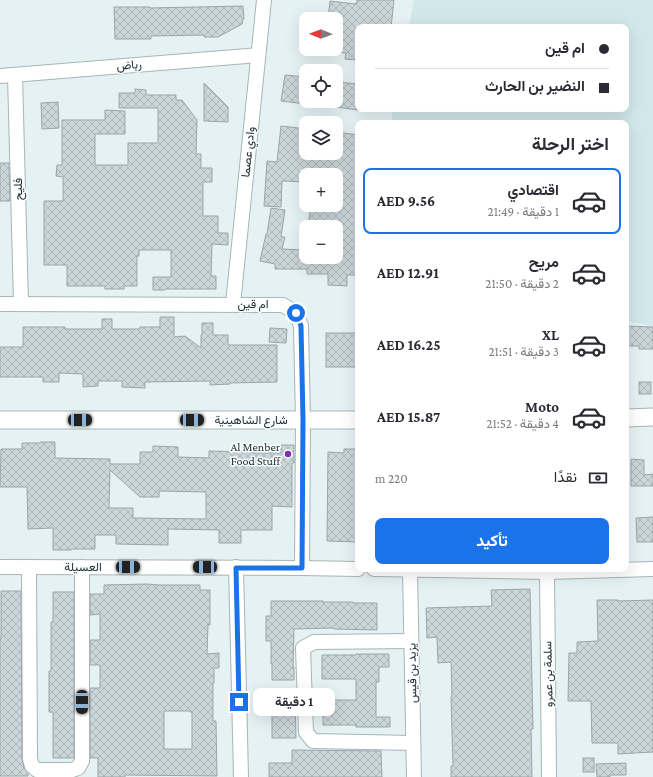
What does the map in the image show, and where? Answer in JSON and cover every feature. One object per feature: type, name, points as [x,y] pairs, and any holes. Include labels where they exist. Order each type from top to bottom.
[{"type":"street","name":"وادي عصما","points":[[232,304],[264,0]]},
{"type":"street","name":"رباض","points":[[0,76],[258,55]]},
{"type":"street","name":"فليح","points":[[15,75],[21,304]]},
{"type":"street","name":"ام قين","points":[[0,304],[284,305],[296,313],[301,326],[303,420],[302,568]]},
{"type":"street","points":[[629,418],[653,417]]},
{"type":"street","name":"شارع الشاهينية","points":[[0,420],[355,420]]},
{"type":"street","name":"العسيلة","points":[[0,567],[355,569]]},
{"type":"street","points":[[29,567],[30,759],[32,766],[37,770],[72,770],[78,768],[82,761],[82,567]]},
{"type":"street","points":[[236,568],[241,777]]},
{"type":"street","points":[[629,569],[653,569]]},
{"type":"street","name":"يزيد بن قيس","points":[[410,572],[414,777]]},
{"type":"street","name":"سلمة بن عمرو","points":[[546,572],[549,777]]},
{"type":"street","points":[[411,641],[314,642],[303,648],[306,732],[313,741],[413,743]]},
{"type":"shaded area","points":[[414,0],[653,0],[653,326],[629,322],[629,120],[391,120],[393,112],[629,112],[629,24],[410,24]]},
{"type":"building","points":[[357,0],[394,0],[391,24],[355,24],[355,60],[345,59],[346,53],[343,53],[343,12],[329,12],[330,1],[356,4]]},
{"type":"building","points":[[243,6],[244,19],[242,24],[218,37],[204,37],[204,35],[151,36],[151,39],[115,39],[114,7],[150,8]]},
{"type":"building","points":[[285,75],[299,76],[299,103],[281,101]]},
{"type":"building","points":[[204,83],[228,107],[228,122],[204,121]]},
{"type":"building","points":[[343,83],[355,84],[355,110],[343,108]]},
{"type":"building","points":[[135,89],[146,90],[146,95],[176,95],[176,100],[182,100],[197,120],[196,154],[201,154],[201,168],[212,168],[212,182],[203,182],[203,216],[218,216],[218,233],[228,233],[228,245],[212,244],[211,276],[216,276],[216,289],[153,290],[153,277],[171,277],[171,250],[139,250],[139,256],[137,256],[137,286],[124,286],[124,289],[105,289],[105,286],[67,286],[67,265],[44,265],[44,201],[63,201],[63,177],[56,176],[57,165],[62,165],[62,120],[105,120],[105,110],[125,111],[125,134],[95,134],[95,165],[128,165],[128,143],[158,143],[158,108],[119,108],[119,93],[135,93]]},
{"type":"building","points":[[58,102],[59,128],[42,129],[41,103]]},
{"type":"building","points":[[281,126],[299,128],[299,160],[343,160],[343,133],[355,135],[355,275],[347,275],[347,286],[328,285],[328,274],[307,274],[307,269],[275,269],[275,264],[260,261],[267,234],[271,208],[285,210],[281,237],[285,237],[282,249],[299,250],[299,264],[343,264],[343,220],[309,220],[310,212],[343,212],[343,168],[299,168],[299,182],[282,181],[281,207],[264,206],[267,161],[277,162]]},
{"type":"building","points":[[0,163],[9,163],[10,201],[0,201]]},
{"type":"building","points":[[160,317],[174,317],[174,337],[185,336],[201,348],[202,323],[213,323],[213,335],[228,335],[228,345],[277,345],[277,382],[210,385],[210,381],[145,382],[145,388],[122,387],[122,381],[98,381],[98,386],[83,387],[83,374],[59,373],[59,382],[43,382],[43,377],[0,377],[0,347],[23,347],[23,327],[102,329],[102,319],[112,319],[112,329],[140,329],[140,327],[160,327]]},
{"type":"building","points":[[629,326],[653,327],[653,349],[639,349],[639,346],[629,346]]},
{"type":"building","points":[[270,328],[287,329],[286,343],[269,342]]},
{"type":"building","points":[[326,333],[355,333],[355,367],[326,367]]},
{"type":"building","points":[[639,382],[651,382],[651,394],[639,394]]},
{"type":"building","points":[[55,442],[55,458],[110,459],[110,464],[140,464],[140,452],[153,452],[153,446],[178,447],[178,457],[209,458],[209,451],[281,453],[281,445],[294,445],[294,463],[292,463],[292,507],[272,506],[272,530],[241,530],[241,543],[219,543],[219,530],[168,529],[168,545],[116,544],[116,535],[95,535],[95,549],[53,550],[53,528],[28,529],[27,487],[0,487],[1,449],[22,449],[22,443]],"holes":[[[110,470],[140,497],[159,497],[159,491],[206,492],[206,519],[133,518],[133,508],[109,508]]]},
{"type":"building","points":[[344,449],[355,449],[355,542],[327,541],[328,452],[344,453]]},
{"type":"building","points":[[631,459],[644,460],[644,475],[653,474],[653,486],[631,486]]},
{"type":"building","points":[[653,517],[653,542],[637,542],[636,518]]},
{"type":"building","points":[[104,585],[200,585],[200,590],[210,590],[210,625],[208,625],[207,654],[219,653],[219,668],[214,668],[213,683],[213,721],[216,721],[217,776],[125,775],[125,777],[98,777],[98,758],[90,758],[90,688],[100,688],[100,665],[90,665],[90,640],[100,640],[100,614],[90,615],[90,594],[104,594]],"holes":[[[164,711],[192,712],[192,749],[164,749]]]},
{"type":"building","points":[[530,589],[533,729],[531,729],[532,777],[451,777],[451,766],[453,766],[451,662],[438,663],[437,637],[427,638],[426,608],[492,606],[491,590]]},
{"type":"building","points":[[1,591],[21,591],[22,759],[28,776],[0,776]]},
{"type":"building","points":[[53,592],[74,592],[74,758],[53,758],[53,712],[49,712],[49,671],[51,671],[51,622],[53,622]]},
{"type":"building","points":[[597,600],[653,600],[653,752],[618,754],[618,743],[592,743],[591,701],[568,701],[569,653],[577,653],[577,642],[598,641]]},
{"type":"building","points":[[271,601],[377,603],[377,630],[334,628],[294,629],[294,680],[272,680],[271,641],[266,641],[266,616],[271,616]]},
{"type":"building","points":[[389,654],[389,667],[379,667],[379,682],[376,682],[376,717],[390,717],[390,727],[323,725],[323,700],[356,700],[356,679],[322,679],[322,655]]},
{"type":"building","points":[[272,700],[295,700],[296,738],[272,738]]},
{"type":"building","points":[[292,750],[381,751],[382,777],[269,777],[269,763],[292,763]]},
{"type":"building","points":[[583,758],[594,758],[594,772],[583,772]]},
{"type":"building","points":[[626,763],[626,775],[597,777],[596,764]]},
{"type":"place","name":"Al Menber Food Stuff","points":[[288,454]]},
{"type":"route","points":[[239,702],[236,568],[302,568],[303,420],[301,326],[296,313]]}]
